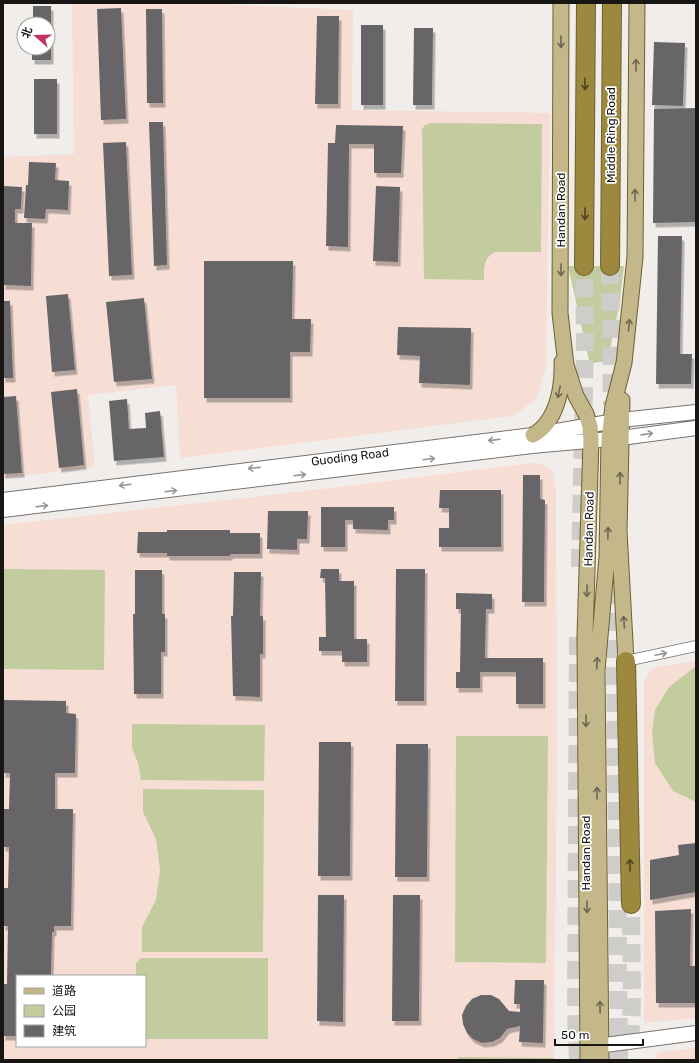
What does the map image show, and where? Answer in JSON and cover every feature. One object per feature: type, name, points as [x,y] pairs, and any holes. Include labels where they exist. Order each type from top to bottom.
[{"type":"highway","points":[[584,266],[585,10]]},
{"type":"highway","name":"Middle Ring Road","points":[[610,266],[612,10]]},
{"type":"highway","points":[[626,661],[631,904]]},
{"type":"main road","name":"Handan Road","points":[[561,3],[560,313],[566,365],[572,386],[591,433],[586,636],[594,1053]]},
{"type":"main road","name":"Handan Road","points":[[594,1053],[596,670],[607,557],[616,422],[635,257],[637,3]]},
{"type":"main road","points":[[533,435],[544,427],[557,401],[562,366],[562,339]]},
{"type":"main road","name":"Handan Road","points":[[615,438],[626,661]]},
{"type":"street","name":"Guoding Road","points":[[3,510],[532,446],[591,433],[616,422],[696,412]]},
{"type":"street","name":"Guoding Road","points":[[3,500],[533,435],[591,433],[615,438],[696,428]]},
{"type":"street","points":[[626,661],[696,646]]},
{"type":"street","points":[[594,1053],[696,1033]]},
{"type":"shaded area","points":[[72,3],[189,3],[353,10],[352,110],[550,113],[546,367],[536,400],[512,416],[180,458],[176,385],[88,395],[95,467],[3,478],[3,157],[74,154]]},
{"type":"shaded area","points":[[533,463],[542,464],[553,472],[556,492],[557,759],[554,1060],[3,1060],[3,525],[340,487]]},
{"type":"shaded area","points":[[696,661],[696,1018],[644,1023],[644,682],[651,670],[658,667]]},
{"type":"shaded area","points":[[696,1048],[696,1060],[656,1060],[657,1052]]},
{"type":"green space","points":[[431,123],[542,124],[541,252],[495,252],[486,260],[484,267],[484,280],[424,279],[422,129],[425,125]]},
{"type":"green space","points":[[568,266],[624,266],[620,300],[609,355],[606,361],[593,363],[589,360]]},
{"type":"green space","points":[[3,569],[105,570],[104,670],[3,669]]},
{"type":"green space","points":[[696,666],[696,802],[673,791],[655,763],[652,732],[655,710],[669,687]]},
{"type":"green space","points":[[132,724],[265,725],[264,781],[141,780],[138,763],[132,748]]},
{"type":"green space","points":[[456,736],[548,736],[546,963],[455,962]]},
{"type":"green space","points":[[143,789],[264,790],[263,952],[142,952],[142,927],[156,900],[160,870],[156,839],[143,812]]},
{"type":"green space","points":[[141,958],[268,958],[268,1039],[146,1039],[146,975],[136,975],[136,963]]},
{"type":"green space","points":[[458,1057],[554,1058],[554,1060],[458,1060]]},
{"type":"building","points":[[33,6],[51,6],[51,16],[33,16]]},
{"type":"building","points":[[121,8],[126,119],[101,120],[97,9]]},
{"type":"building","points":[[146,9],[162,9],[163,103],[147,103]]},
{"type":"building","points":[[317,16],[339,16],[338,104],[315,104]]},
{"type":"building","points":[[361,25],[383,25],[383,105],[361,105]]},
{"type":"building","points":[[414,28],[433,28],[432,105],[413,105]]},
{"type":"building","points":[[654,42],[685,43],[683,106],[652,105]]},
{"type":"building","points":[[32,56],[51,56],[51,60],[32,60]]},
{"type":"building","points":[[34,79],[57,79],[57,134],[34,134]]},
{"type":"building","points":[[696,108],[696,222],[653,223],[654,109]]},
{"type":"building","points":[[149,122],[163,122],[167,265],[154,266]]},
{"type":"building","points":[[336,125],[403,126],[401,173],[374,173],[374,144],[349,144],[348,247],[326,246],[328,143],[335,143]]},
{"type":"building","points":[[126,142],[132,275],[109,276],[103,143]]},
{"type":"building","points":[[29,162],[56,163],[55,180],[69,181],[68,210],[46,209],[45,219],[24,218]]},
{"type":"building","points":[[3,186],[22,187],[21,209],[15,209],[15,223],[32,223],[31,286],[3,285]]},
{"type":"building","points":[[376,186],[400,187],[398,262],[373,261]]},
{"type":"building","points":[[658,236],[682,236],[680,354],[692,354],[691,384],[656,384]]},
{"type":"building","points":[[204,261],[293,261],[292,319],[311,319],[310,352],[290,352],[290,398],[204,398]]},
{"type":"building","points":[[68,294],[75,370],[52,372],[46,296]]},
{"type":"building","points":[[144,298],[152,379],[114,382],[106,302]]},
{"type":"building","points":[[3,301],[10,301],[13,378],[3,378]]},
{"type":"building","points":[[398,327],[471,328],[470,385],[419,383],[420,356],[397,355]]},
{"type":"building","points":[[77,389],[84,465],[59,468],[51,392]]},
{"type":"building","points":[[16,396],[22,473],[3,474],[3,397]]},
{"type":"building","points":[[127,399],[129,429],[146,428],[145,413],[160,411],[164,457],[114,461],[109,401]]},
{"type":"building","points":[[523,475],[540,475],[540,499],[545,500],[544,602],[522,602]]},
{"type":"building","points":[[440,490],[501,490],[501,547],[439,547],[439,528],[449,528],[449,508],[439,508]]},
{"type":"building","points":[[321,507],[394,507],[394,520],[388,520],[388,530],[353,529],[353,520],[345,520],[345,547],[321,547]]},
{"type":"building","points":[[268,511],[308,511],[307,539],[297,539],[297,550],[267,549]]},
{"type":"building","points":[[167,530],[230,530],[230,533],[260,533],[260,554],[230,554],[230,556],[167,556],[167,553],[137,553],[138,532],[167,532]]},
{"type":"building","points":[[321,569],[339,569],[339,581],[354,581],[354,639],[367,639],[367,662],[342,662],[342,651],[319,651],[319,637],[326,637],[325,578],[320,578]]},
{"type":"building","points":[[396,569],[425,569],[424,701],[395,701]]},
{"type":"building","points":[[135,570],[162,570],[162,614],[165,614],[165,652],[161,652],[161,694],[134,694],[133,614],[135,614]]},
{"type":"building","points":[[234,572],[261,572],[260,616],[263,616],[263,654],[260,654],[260,697],[233,696],[231,616],[233,616]]},
{"type":"building","points":[[456,593],[492,594],[492,609],[486,609],[485,658],[543,658],[543,704],[516,704],[516,672],[480,672],[480,688],[456,688],[456,672],[460,672],[461,609],[456,609]]},
{"type":"building","points":[[3,700],[66,701],[66,713],[76,714],[75,773],[55,773],[55,809],[73,809],[71,926],[54,926],[54,932],[52,932],[51,975],[16,975],[16,1036],[3,1036],[3,984],[7,984],[8,926],[3,926],[3,888],[8,888],[9,847],[3,847],[3,809],[9,809],[10,773],[3,773]]},
{"type":"building","points":[[319,742],[351,742],[350,876],[318,876]]},
{"type":"building","points":[[396,744],[428,744],[427,877],[395,877]]},
{"type":"building","points":[[696,843],[696,892],[650,900],[650,860],[679,855],[678,845]]},
{"type":"building","points":[[318,895],[344,895],[343,1022],[317,1021]]},
{"type":"building","points":[[393,895],[420,895],[419,1021],[392,1021]]},
{"type":"building","points":[[691,909],[690,966],[696,966],[696,1003],[656,1003],[655,911]]},
{"type":"building","points":[[515,980],[544,980],[543,1043],[519,1042],[520,1026],[507,1029],[500,1038],[492,1042],[482,1043],[473,1039],[467,1033],[463,1024],[462,1015],[466,1006],[472,999],[481,995],[491,995],[499,999],[509,1011],[520,1012],[520,1004],[514,1004]]},
{"type":"tunnel","points":[[580,567],[585,341],[584,266]]},
{"type":"tunnel","points":[[610,266],[612,405]]},
{"type":"tunnel","points":[[614,559],[619,1060]]},
{"type":"tunnel","points":[[578,633],[576,1013],[578,1060]]},
{"type":"tunnel","points":[[630,1043],[632,1003],[631,904]]}]
